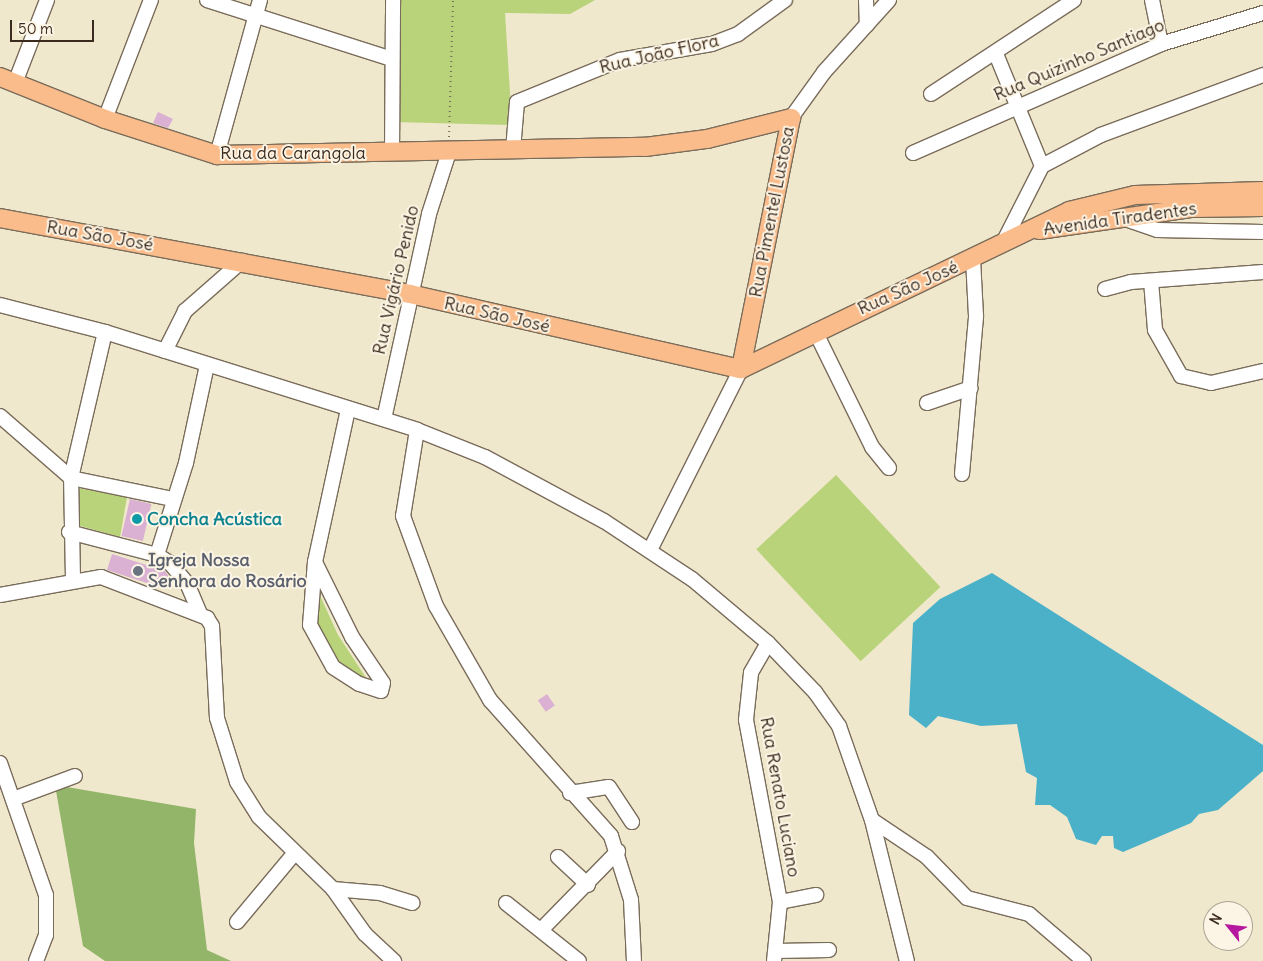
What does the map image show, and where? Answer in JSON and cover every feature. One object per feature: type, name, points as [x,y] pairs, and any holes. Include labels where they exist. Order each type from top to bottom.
[{"type":"main road","name":"Rua da Carangola","points":[[8,80],[105,119],[217,155],[449,152]]},
{"type":"main road","points":[[449,152],[645,148],[707,139],[791,118]]},
{"type":"main road","name":"Rua Pimentel Lustosa","points":[[741,369],[791,118]]},
{"type":"main road","name":"Avenida Tiradentes","points":[[1034,230],[1069,211],[1135,195],[1263,191]]},
{"type":"main road","name":"Avenida Tiradentes","points":[[1034,230],[1192,208],[1263,207]]},
{"type":"main road","name":"Rua São José","points":[[0,218],[242,261],[410,294],[741,369],[815,331],[1034,230]]},
{"type":"street","points":[[8,80],[47,0]]},
{"type":"street","points":[[105,119],[152,0]]},
{"type":"street","points":[[207,0],[254,17],[392,60]]},
{"type":"street","points":[[217,155],[260,0]]},
{"type":"street","points":[[392,152],[393,0]]},
{"type":"street","name":"Rua João Flora","points":[[512,150],[517,102],[620,60],[712,44],[746,29],[785,0]]},
{"type":"street","points":[[866,0],[867,25]]},
{"type":"street","name":"Rua Pimentel Lustosa","points":[[791,118],[889,0]]},
{"type":"street","points":[[931,94],[996,54],[1074,0]]},
{"type":"street","points":[[1152,0],[1161,44]]},
{"type":"street","name":"Rua Quizinho Santiago","points":[[913,153],[1016,106],[1161,44],[1263,13]]},
{"type":"street","points":[[996,54],[1042,166]]},
{"type":"street","points":[[1002,245],[1042,166],[1101,135],[1263,76]]},
{"type":"street","name":"Rua Vigário Penido","points":[[384,419],[410,294],[449,152]]},
{"type":"street","points":[[1119,217],[1157,230],[1263,232]]},
{"type":"street","name":"Rua São José","points":[[962,474],[976,316],[973,258]]},
{"type":"street","points":[[165,351],[185,311],[242,261]]},
{"type":"street","points":[[1105,289],[1150,281],[1263,272]]},
{"type":"street","points":[[1150,281],[1155,330],[1181,376],[1211,383],[1263,372]]},
{"type":"street","points":[[0,306],[105,332],[417,430],[484,457],[650,550],[768,643],[815,692],[839,726],[872,820],[907,961]]},
{"type":"street","points":[[815,331],[872,447],[889,468]]},
{"type":"street","points":[[73,578],[69,532],[71,478],[105,332]]},
{"type":"street","points":[[157,554],[172,499],[186,463],[207,365]]},
{"type":"street","points":[[650,550],[741,369]]},
{"type":"street","points":[[927,402],[971,388]]},
{"type":"street","points":[[315,562],[352,637],[383,683],[381,691],[359,684],[333,667],[319,646],[308,604],[315,562],[348,409]]},
{"type":"street","points":[[0,416],[71,478],[172,499]]},
{"type":"street","points":[[417,430],[403,516],[436,606],[490,700],[570,793],[598,819],[618,851],[631,900],[632,960]]},
{"type":"street","points":[[69,532],[157,554],[180,572],[200,613],[212,626],[217,718],[237,782],[259,817],[294,855],[333,889],[365,934],[394,961]]},
{"type":"street","points":[[0,595],[73,578],[119,580],[200,613]]},
{"type":"street","name":"Rua Renato Luciano","points":[[768,643],[751,673],[746,720],[780,902],[775,956],[829,950]]},
{"type":"street","points":[[0,763],[46,895],[46,936],[36,961]]},
{"type":"street","points":[[13,799],[75,776]]},
{"type":"street","points":[[570,793],[608,787],[632,822]]},
{"type":"street","points":[[872,820],[927,857],[967,898],[1023,912],[1042,922],[1084,961]]},
{"type":"street","points":[[542,929],[588,885],[618,851]]},
{"type":"street","points":[[237,922],[294,855]]},
{"type":"street","points":[[558,857],[588,885]]},
{"type":"street","points":[[333,889],[380,893],[413,903]]},
{"type":"street","name":"Rua Renato Luciano","points":[[780,902],[816,895]]},
{"type":"street","points":[[506,903],[542,929],[578,961]]},
{"type":"path","points":[[449,152],[453,0]]},
{"type":"green space","points":[[395,0],[595,0],[570,14],[505,13],[512,125],[393,122]]},
{"type":"green space","points":[[836,475],[940,587],[861,661],[756,549]]},
{"type":"green space","points":[[78,488],[127,497],[120,537],[77,525]]},
{"type":"green space","points":[[317,589],[338,635],[372,687],[337,666],[310,620]]},
{"type":"green space","points":[[55,785],[196,809],[194,843],[207,950],[231,961],[105,961],[83,946]]},
{"type":"water","points":[[992,573],[1263,745],[1263,771],[1218,810],[1199,814],[1191,823],[1123,852],[1114,848],[1113,836],[1102,836],[1096,845],[1076,839],[1067,817],[1050,805],[1035,805],[1037,778],[1026,772],[1017,724],[981,726],[938,716],[926,728],[909,715],[913,623],[940,599]]},
{"type":"building","points":[[158,112],[173,119],[168,128],[153,123]]},
{"type":"building","name":"Concha Acústica","points":[[130,499],[151,504],[143,541],[121,536]]},
{"type":"building","name":"Igreja Nossa Senhora do Rosário","points":[[112,554],[165,571],[173,582],[165,589],[107,570]]},
{"type":"building","points":[[547,694],[555,706],[546,712],[538,700]]},
{"type":"place","name":"Concha Acústica","points":[[137,519]]},
{"type":"place","name":"Igreja Nossa Senhora do Rosário","points":[[138,571]]}]
